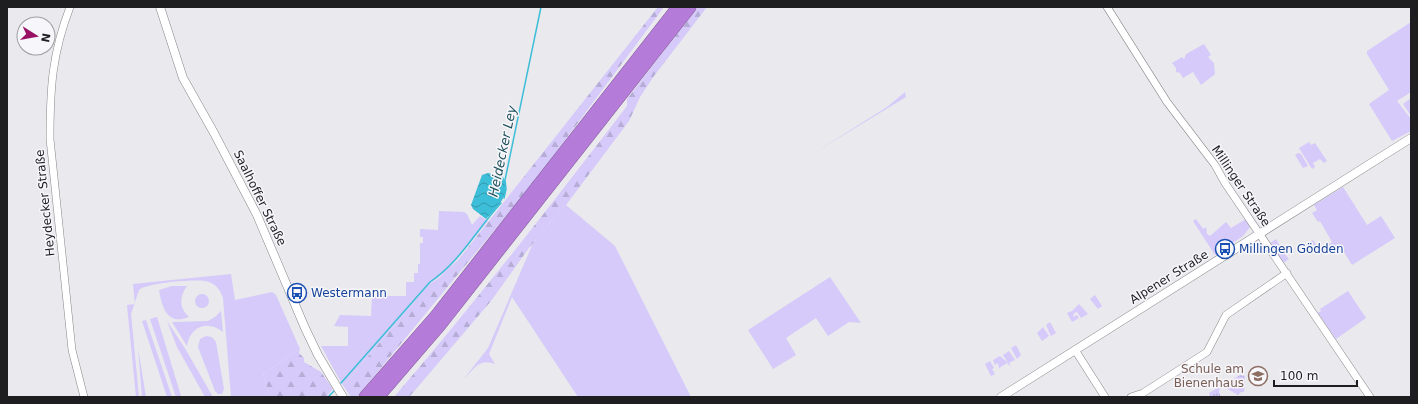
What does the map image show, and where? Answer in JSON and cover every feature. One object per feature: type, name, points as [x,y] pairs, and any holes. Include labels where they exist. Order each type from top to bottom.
[{"type":"highway","points":[[365,397],[436,316],[678,7]]},
{"type":"highway","points":[[378,397],[440,325],[690,7]]},
{"type":"street","name":"Heydecker Straße","points":[[70,7],[59,36],[54,58],[50,109],[50,139],[72,350],[84,397]]},
{"type":"street","name":"Saalhoffer Straße","points":[[160,7],[182,78],[214,133],[257,215],[305,328],[318,355],[343,397]]},
{"type":"street","name":"Millinger Straße","points":[[1107,7],[1167,102],[1215,165],[1370,397]]},
{"type":"street","name":"Alpener Straße","points":[[1001,397],[1411,138]]},
{"type":"street","points":[[1132,397],[1142,393],[1207,352],[1226,315],[1287,273]]},
{"type":"street","points":[[1075,350],[1105,397]]},
{"type":"green space","points":[[658,7],[664,7],[534,182],[357,397],[351,397],[342,384],[346,383],[427,286],[439,278],[458,260]]},
{"type":"green space","points":[[698,7],[707,7],[654,76],[640,97],[629,121],[566,205],[529,248],[491,301],[409,397],[394,397],[483,290],[570,180],[627,106],[627,99]]},
{"type":"green space","points":[[1411,22],[1411,92],[1397,101],[1411,119],[1411,131],[1392,141],[1369,104],[1389,90],[1367,54],[1367,51]]},
{"type":"green space","points":[[1204,44],[1211,55],[1208,57],[1214,63],[1215,74],[1201,85],[1193,72],[1183,78],[1180,73],[1176,72],[1176,68],[1172,63],[1182,57],[1184,59],[1186,54]]},
{"type":"green space","points":[[905,92],[906,97],[814,153],[887,107]]},
{"type":"green space","points":[[1411,98],[1411,116],[1403,104]]},
{"type":"green space","points":[[1309,142],[1311,145],[1315,143],[1327,161],[1324,163],[1320,159],[1313,163],[1315,167],[1312,169],[1299,148]]},
{"type":"green space","points":[[1298,153],[1301,154],[1308,166],[1303,168],[1295,155]]},
{"type":"green space","points":[[1343,187],[1367,225],[1381,216],[1395,238],[1352,265],[1339,244],[1320,255],[1318,251],[1322,250],[1332,242],[1320,221],[1318,222],[1312,213],[1317,210],[1314,205]]},
{"type":"green space","points":[[566,205],[615,246],[691,397],[578,397],[512,297],[489,354],[495,364],[490,362],[481,363],[463,380],[488,348],[533,243]]},
{"type":"green space","points":[[439,211],[464,212],[467,214],[472,225],[480,216],[488,221],[448,270],[427,286],[346,383],[342,384],[321,346],[348,346],[348,327],[334,326],[340,315],[371,316],[372,296],[406,296],[406,282],[414,282],[414,273],[418,273],[418,264],[420,264],[420,243],[423,243],[423,237],[420,237],[420,229],[438,230]]},
{"type":"green space","points":[[1196,219],[1203,229],[1206,227],[1207,234],[1210,236],[1226,222],[1231,228],[1246,219],[1250,227],[1243,236],[1215,255],[1193,221]]},
{"type":"green space","points":[[1276,239],[1280,246],[1278,248],[1281,254],[1284,253],[1289,259],[1283,263],[1270,245],[1270,243]]},
{"type":"green space","points":[[1313,240],[1319,249],[1317,250],[1313,244],[1300,252],[1298,249]]},
{"type":"green space","points":[[231,274],[235,300],[272,292],[276,295],[300,349],[263,374],[270,397],[231,397],[223,298],[216,286],[212,283],[203,281],[173,282],[151,285],[139,290],[135,302],[133,284]]},
{"type":"green space","points":[[830,277],[861,323],[849,322],[828,336],[816,318],[786,338],[796,355],[773,369],[748,330]]},
{"type":"green space","points":[[172,286],[187,286],[181,298],[181,302],[183,310],[189,317],[175,319],[167,313],[164,308],[159,290]]},
{"type":"green space","points":[[1348,291],[1366,318],[1336,339],[1318,313],[1321,311],[1320,309]]},
{"type":"green space","points":[[199,294],[205,294],[209,298],[209,304],[205,308],[199,308],[195,304],[195,298]]},
{"type":"green space","points":[[1095,295],[1102,306],[1098,309],[1090,299]]},
{"type":"green space","points":[[134,304],[131,314],[139,397],[136,397],[127,305]]},
{"type":"green space","points":[[1079,304],[1088,314],[1081,318],[1077,312],[1074,313],[1073,317],[1077,315],[1079,318],[1072,322],[1067,313],[1072,311]]},
{"type":"green space","points":[[221,311],[223,332],[211,326],[200,327],[192,334],[187,346],[172,322],[208,321]]},
{"type":"green space","points":[[157,317],[181,396],[176,397],[150,319]]},
{"type":"green space","points":[[146,320],[172,397],[167,397],[142,321]]},
{"type":"green space","points":[[167,321],[186,350],[213,397],[205,397],[177,347]]},
{"type":"green space","points":[[1050,322],[1056,333],[1051,336],[1046,325]]},
{"type":"green space","points":[[1043,327],[1049,336],[1042,341],[1037,333]]},
{"type":"green space","points":[[206,336],[212,337],[216,342],[224,389],[222,394],[218,394],[215,391],[198,347],[200,339]]},
{"type":"green space","points":[[1016,345],[1021,355],[1017,359],[1011,348]]},
{"type":"green space","points":[[138,348],[146,397],[142,397]]},
{"type":"green space","points":[[300,349],[299,353],[304,358],[304,362],[321,372],[333,389],[326,397],[270,397],[263,374]]},
{"type":"green space","points":[[1009,351],[1015,360],[1009,363],[1011,367],[1007,363],[999,368],[998,363],[995,365],[993,360],[1000,356],[1008,363],[1003,355]]},
{"type":"green space","points":[[990,361],[994,368],[992,369],[995,374],[991,376],[985,364]]},
{"type":"green space","points":[[1240,375],[1245,376],[1244,392],[1241,392],[1238,395],[1224,387],[1225,384]]},
{"type":"green space","points":[[1217,388],[1220,388],[1219,392],[1221,397],[1210,397],[1209,393]]},
{"type":"water","points":[[488,173],[503,177],[506,183],[506,189],[502,200],[486,219],[473,209],[471,205],[482,175]]},
{"type":"waterway","name":"Heidecker Ley","points":[[504,198],[506,189],[505,180],[541,7]]},
{"type":"waterway","name":"Heidecker Ley","points":[[341,383],[430,282],[441,274],[459,255],[501,203]]},
{"type":"waterway","points":[[328,397],[334,391]]},
{"type":"place","name":"Millingen Gödden","points":[[1225,249]]},
{"type":"place","name":"Westermann","points":[[297,293]]},
{"type":"place","name":"Schule am Bienenhaus","points":[[1258,376]]}]
